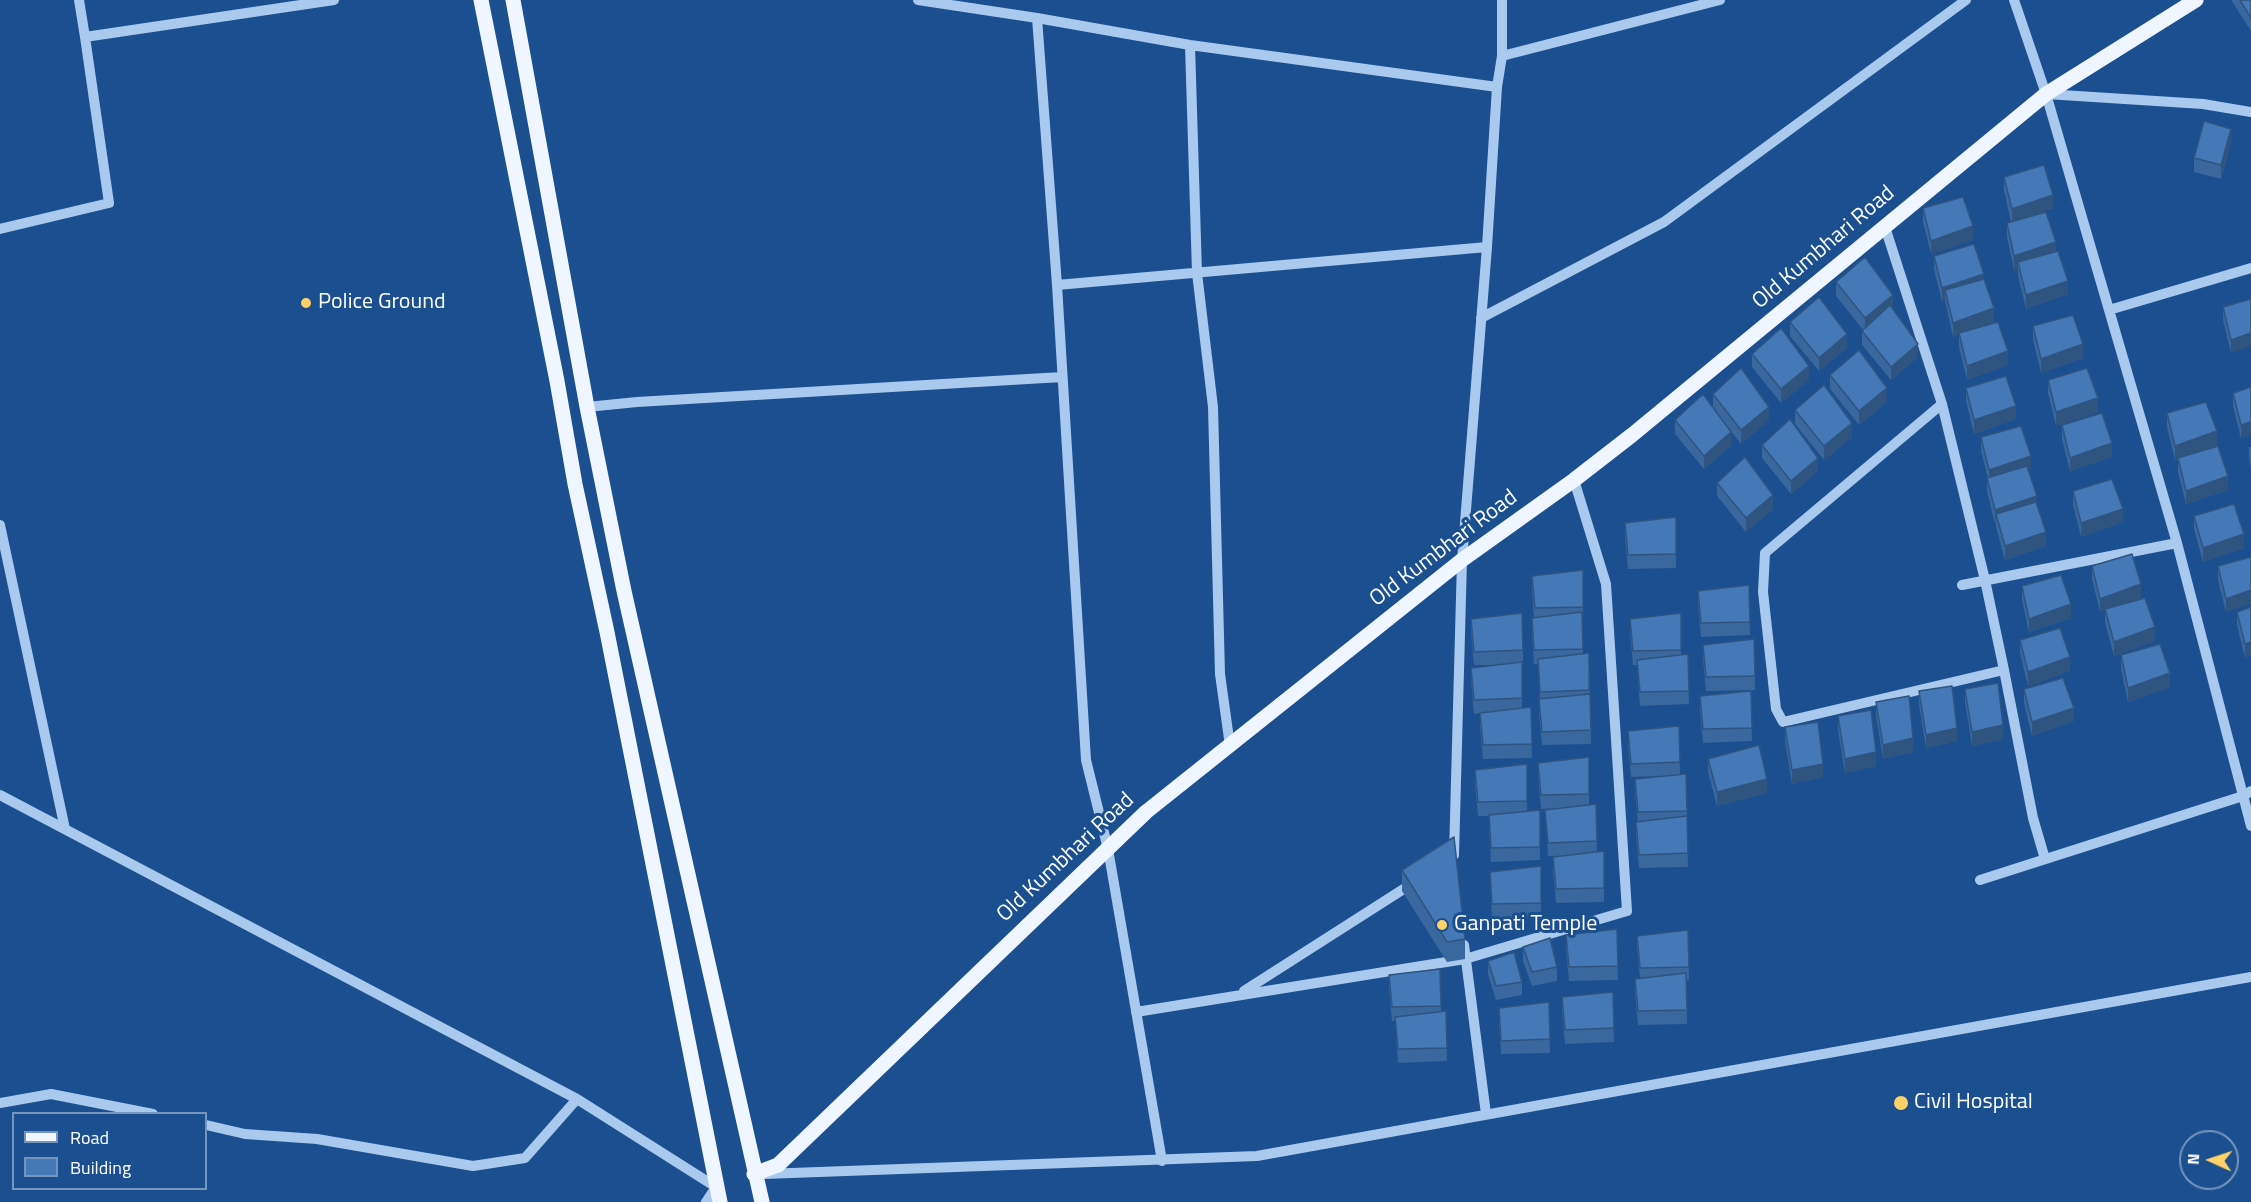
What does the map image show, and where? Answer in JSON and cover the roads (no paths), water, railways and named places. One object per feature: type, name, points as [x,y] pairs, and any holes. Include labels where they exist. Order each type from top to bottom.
[{"type":"main road","points":[[481,0],[557,381],[574,484],[607,632],[718,1195]]},
{"type":"main road","points":[[513,0],[587,407],[624,591],[762,1202]]},
{"type":"main road","name":"Old Kumbhari Road","points":[[754,1174],[778,1165],[1146,812],[1462,560],[1574,480],[1632,435],[2046,94],[2196,0]]},
{"type":"street","points":[[0,229],[109,203],[79,0]]},
{"type":"street","points":[[85,37],[334,0]]},
{"type":"street","points":[[918,0],[1190,45],[1497,87]]},
{"type":"street","points":[[1452,863],[1462,560],[1487,247],[1497,87],[1502,56],[1502,0]]},
{"type":"street","points":[[1502,56],[1720,0]]},
{"type":"street","points":[[1481,318],[1664,222],[1966,0]]},
{"type":"street","points":[[2014,0],[2046,94],[2177,543],[2247,794],[2251,826]]},
{"type":"street","points":[[1037,18],[1057,285],[1086,760],[1108,849],[1162,1161]]},
{"type":"street","points":[[1190,45],[1197,273],[1212,407],[1220,674],[1230,746]]},
{"type":"street","points":[[2046,94],[2203,104],[2251,112]]},
{"type":"street","points":[[1885,226],[1942,404],[1985,580],[2033,818],[2045,859]]},
{"type":"street","points":[[1057,285],[1487,247]]},
{"type":"street","points":[[2109,310],[2251,268]]},
{"type":"street","points":[[587,407],[637,402],[1062,377]]},
{"type":"street","points":[[1942,404],[1765,554],[1762,592],[1776,709],[1783,722],[2004,669]]},
{"type":"street","points":[[1136,1012],[1465,959],[1627,911],[1606,584],[1574,480]]},
{"type":"street","points":[[0,525],[65,829]]},
{"type":"street","points":[[1962,585],[2177,543]]},
{"type":"street","points":[[1980,880],[2247,794]]},
{"type":"street","points":[[0,795],[577,1099],[718,1195],[706,1202]]},
{"type":"street","points":[[1239,994],[1419,879]]},
{"type":"street","points":[[1463,936],[1486,1114]]},
{"type":"street","points":[[754,1174],[1257,1156],[2251,977]]},
{"type":"street","points":[[0,1103],[51,1094],[148,1112]]},
{"type":"street","points":[[207,1125],[245,1134],[317,1139],[473,1166],[525,1158],[577,1099]]},
{"type":"place","name":"Police Ground","points":[[306,303]]},
{"type":"place","name":"Ganpati Temple","points":[[1442,925]]},
{"type":"place","name":"Civil Hospital","points":[[1901,1103]]}]
